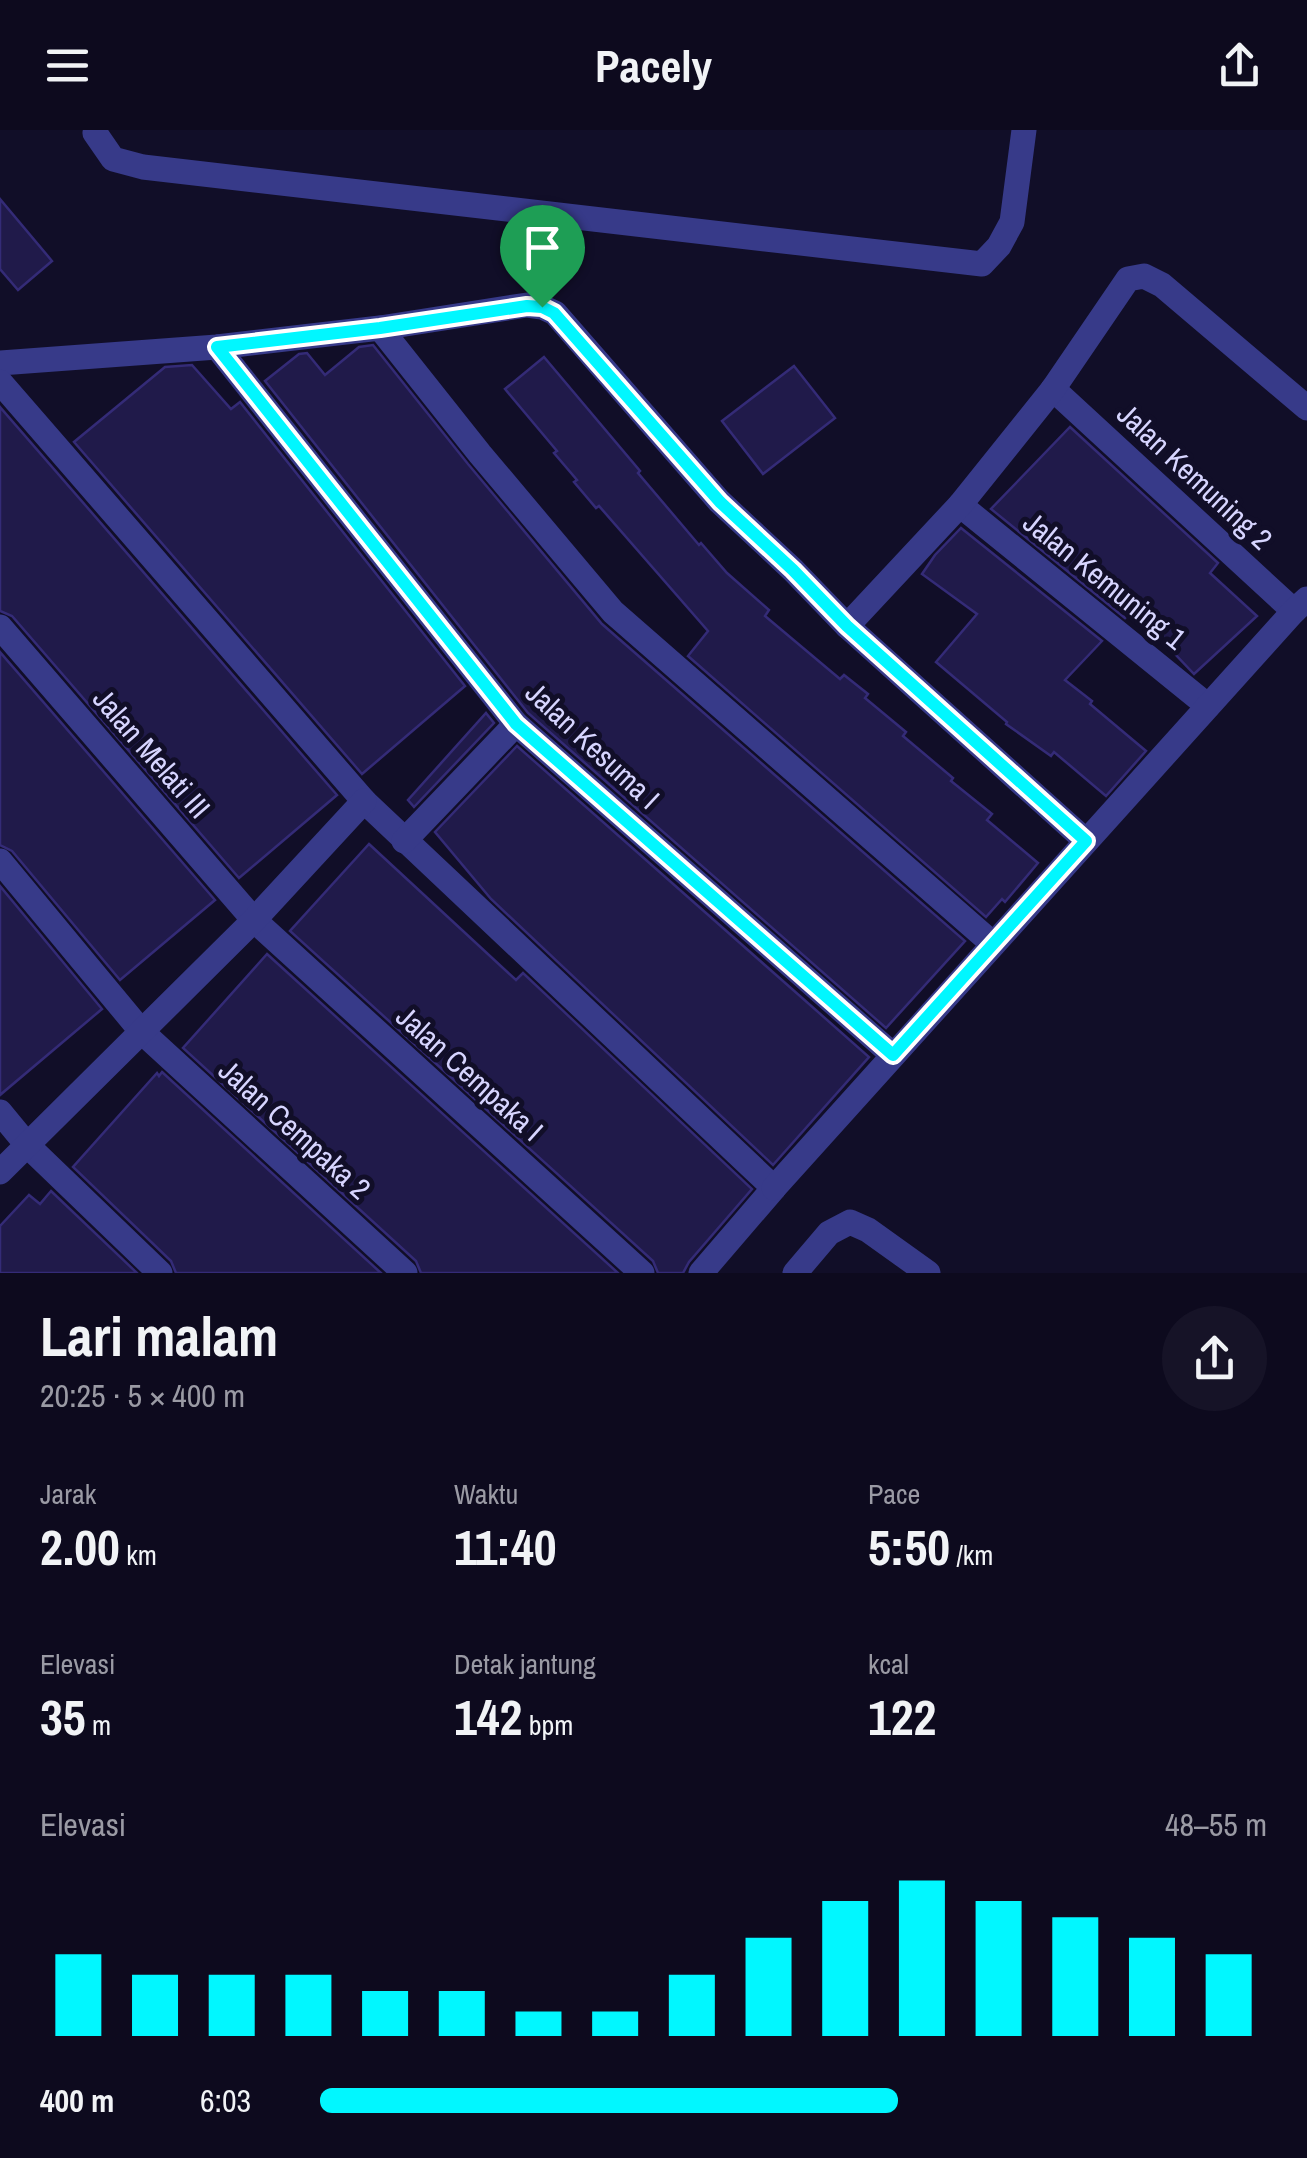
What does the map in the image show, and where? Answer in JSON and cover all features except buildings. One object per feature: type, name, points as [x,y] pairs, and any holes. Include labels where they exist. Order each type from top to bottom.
[{"type":"street","points":[[96,130],[114,159],[144,168],[982,264],[999,246],[1012,222],[1024,130]]},
{"type":"street","points":[[847,626],[960,504],[1053,389],[1128,279],[1144,276],[1162,285],[1307,408]]},
{"type":"street","points":[[0,363],[217,347],[542,307],[554,313],[720,502],[847,626],[1086,841]]},
{"type":"street","points":[[380,328],[614,612],[993,944]]},
{"type":"street","name":"Jalan Kesuma I","points":[[217,347],[516,724],[893,1055]]},
{"type":"street","points":[[0,382],[364,801],[774,1188]]},
{"type":"street","name":"Jalan Kemuning 2","points":[[1053,389],[1300,605]]},
{"type":"street","name":"Jalan Kemuning 1","points":[[960,504],[1208,706]]},
{"type":"street","points":[[702,1273],[893,1055],[1300,605]]},
{"type":"street","name":"Jalan Melati III","points":[[0,628],[254,920]]},
{"type":"street","points":[[404,841],[516,724]]},
{"type":"street","points":[[0,1172],[254,920],[364,801]]},
{"type":"street","name":"Jalan Cempaka 2","points":[[0,862],[142,1032],[405,1273]]},
{"type":"street","name":"Jalan Cempaka I","points":[[254,920],[642,1273]]},
{"type":"street","points":[[0,1112],[28,1146],[160,1273]]},
{"type":"street","points":[[795,1273],[829,1233],[850,1222],[868,1230],[928,1273]]},
{"type":"route","points":[[542,307],[554,313],[720,502],[847,626],[1086,841],[893,1055],[516,724],[217,347],[542,307]]}]
